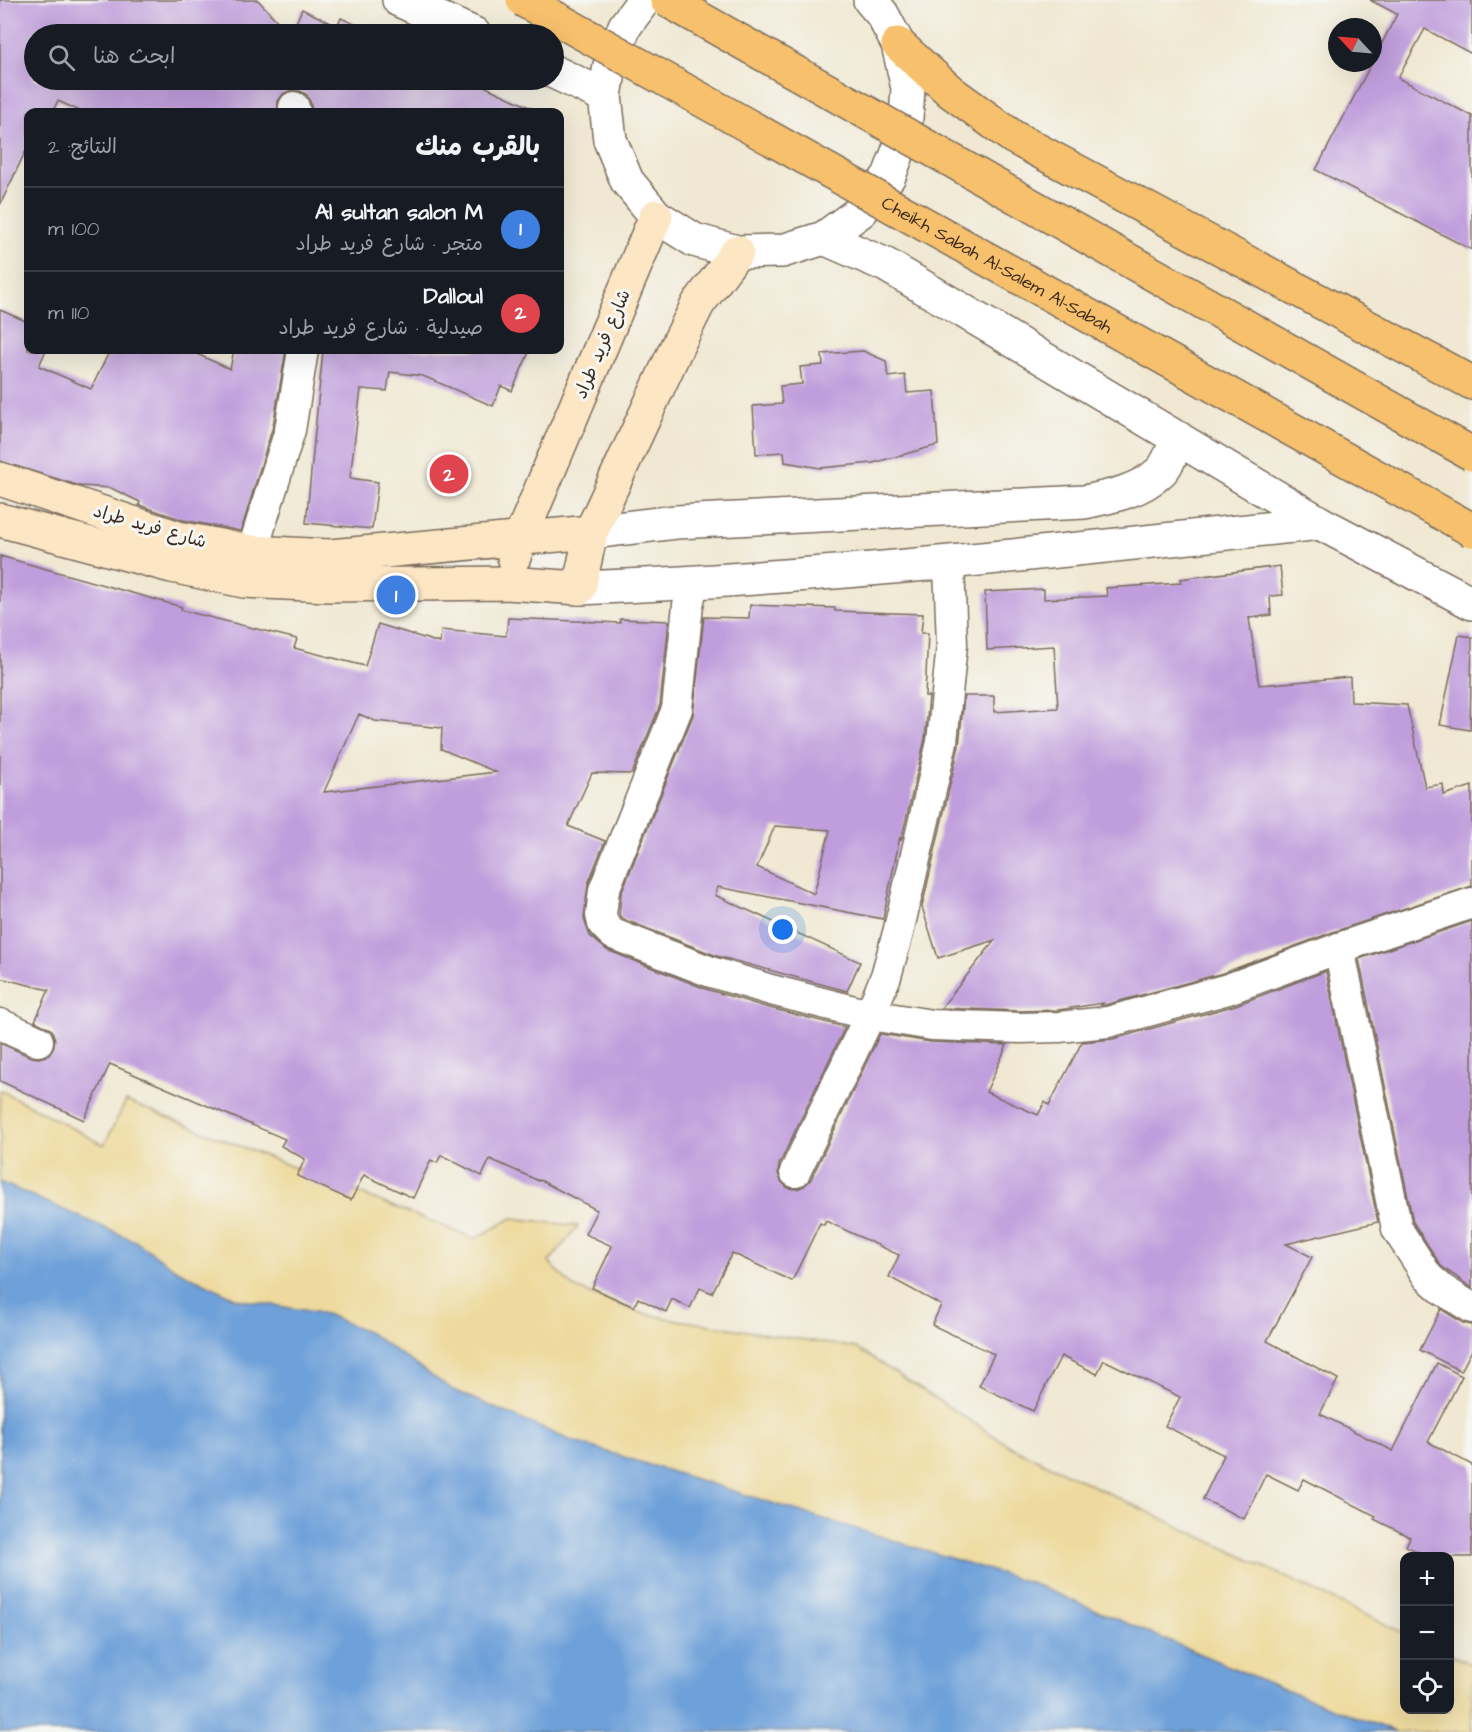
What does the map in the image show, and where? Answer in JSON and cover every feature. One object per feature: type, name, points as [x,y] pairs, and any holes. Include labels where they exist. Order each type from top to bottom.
[{"type":"highway","name":"Cheikh Sabah Al-Salem Al-Sabah","points":[[523,0],[1472,530]]},
{"type":"highway","points":[[666,0],[1472,454]]},
{"type":"highway","points":[[898,44],[951,92],[1013,137],[1472,383]]},
{"type":"main road","name":"شارع فريد طراد","points":[[507,583],[520,539],[656,216]]},
{"type":"main road","points":[[579,588],[591,532],[698,304],[737,252]]},
{"type":"main road","name":"شارع فريد طراد","points":[[0,479],[178,538],[248,566],[329,585],[507,583],[579,588]]},
{"type":"main road","name":"شارع فريد طراد","points":[[0,520],[172,566],[248,566],[330,556],[591,532]]},
{"type":"street","points":[[399,0],[452,24]]},
{"type":"street","points":[[644,0],[625,26],[611,60],[605,96],[610,140],[627,181],[656,216],[694,240],[737,252],[782,251],[824,238],[861,211],[889,176],[905,133],[908,88],[898,44],[882,14],[870,0]]},
{"type":"street","points":[[564,77],[605,96]]},
{"type":"street","points":[[824,238],[886,266],[1320,523],[1472,603]]},
{"type":"street","points":[[248,566],[290,430],[302,354]]},
{"type":"street","points":[[591,532],[676,522],[1084,502],[1112,496],[1142,484],[1161,471],[1178,438]]},
{"type":"street","points":[[579,588],[693,584],[949,564],[1320,523]]},
{"type":"street","points":[[795,1172],[870,1015],[886,976],[898,933],[942,742],[952,645],[949,564]]},
{"type":"street","points":[[693,584],[688,605],[677,709],[604,890],[601,915],[603,924],[613,934],[624,939],[711,972],[870,1015],[932,1025],[996,1028],[1059,1027],[1108,1022],[1228,989],[1472,903]]},
{"type":"street","points":[[1339,948],[1397,1229],[1428,1277],[1443,1290],[1472,1308]]},
{"type":"street","points":[[0,1024],[38,1041]]},
{"type":"sand","points":[[0,1090],[104,1145],[126,1101],[475,1239],[512,1218],[578,1226],[549,1262],[573,1287],[638,1312],[665,1318],[856,1348],[1013,1448],[1400,1631],[1400,1714],[1454,1714],[1454,1656],[1472,1665],[1472,1732],[1395,1732],[1293,1693],[1031,1583],[572,1441],[453,1390],[371,1334],[326,1314],[237,1299],[177,1270],[135,1241],[0,1182]]},
{"type":"water","points":[[0,1182],[135,1241],[177,1270],[237,1299],[326,1314],[371,1334],[453,1390],[572,1441],[1031,1583],[1293,1693],[1395,1732],[0,1732]]},
{"type":"building","points":[[0,0],[258,0],[280,24],[24,24],[24,90],[291,90],[283,94],[278,101],[278,108],[73,108],[58,101],[54,108],[24,108],[24,154],[0,205]]},
{"type":"building","points":[[1370,0],[1472,0],[1472,54],[1425,29],[1398,78],[1472,116],[1472,250],[1316,170],[1367,72],[1382,72],[1382,43],[1397,14]]},
{"type":"building","points":[[302,9],[333,24],[295,24]]},
{"type":"building","points":[[341,18],[354,24],[338,24]]},
{"type":"building","points":[[291,90],[493,90],[531,108],[312,108],[307,95]]},
{"type":"building","points":[[0,310],[24,320],[24,354],[44,354],[39,366],[91,389],[108,354],[197,354],[230,369],[233,354],[285,354],[273,426],[241,531],[183,520],[139,505],[140,502],[111,488],[80,486],[0,461]]},
{"type":"building","points":[[863,351],[886,361],[888,377],[905,375],[907,393],[934,391],[938,445],[873,463],[820,468],[785,462],[784,452],[756,454],[753,406],[782,404],[780,386],[802,384],[800,367],[823,365],[822,354]]},
{"type":"building","points":[[323,354],[528,354],[512,391],[501,386],[493,406],[423,376],[390,372],[387,391],[361,389],[350,478],[378,482],[372,529],[306,523]]},
{"type":"building","points":[[0,556],[182,607],[181,610],[297,639],[294,648],[365,666],[378,624],[440,643],[441,630],[506,636],[508,618],[620,623],[620,619],[669,621],[660,705],[632,774],[592,773],[568,826],[605,841],[588,884],[584,919],[590,936],[607,950],[706,989],[845,1027],[779,1165],[778,1173],[781,1181],[788,1188],[797,1189],[811,1179],[880,1034],[931,1042],[1007,1045],[986,1092],[1038,1115],[1045,1102],[1049,1105],[1082,1042],[1113,1039],[1233,1006],[1326,971],[1378,1222],[1286,1244],[1312,1257],[1267,1341],[1338,1379],[1320,1414],[1393,1451],[1437,1363],[1462,1376],[1428,1442],[1472,1465],[1472,1557],[1454,1557],[1454,1552],[1418,1552],[1406,1546],[1410,1537],[1374,1519],[1376,1516],[1304,1479],[1298,1490],[1266,1474],[1244,1519],[1203,1499],[1224,1455],[1165,1426],[1180,1397],[1104,1360],[1097,1374],[1061,1356],[1033,1411],[979,1386],[994,1354],[932,1325],[941,1305],[889,1277],[899,1255],[826,1221],[824,1225],[820,1223],[792,1281],[732,1253],[712,1293],[700,1288],[690,1308],[672,1299],[666,1312],[638,1298],[634,1307],[592,1288],[612,1246],[585,1234],[597,1210],[540,1180],[490,1159],[482,1176],[441,1155],[437,1163],[431,1160],[413,1198],[364,1175],[351,1200],[297,1176],[305,1159],[281,1146],[285,1139],[110,1064],[84,1120],[0,1081],[0,1043],[31,1057],[39,1058],[49,1055],[53,1049],[55,1040],[52,1030],[35,1021],[49,990],[0,978]],"holes":[[[359,714],[375,721],[442,728],[441,749],[496,772],[324,792]]]},
{"type":"building","points":[[1280,566],[1283,595],[1270,596],[1271,615],[1249,618],[1259,685],[1350,677],[1351,702],[1407,705],[1425,787],[1443,784],[1444,795],[1472,786],[1472,886],[1333,932],[1223,973],[1105,1005],[1101,1005],[1103,1003],[1058,1010],[1020,1011],[941,1008],[995,940],[938,958],[922,907],[959,746],[964,696],[994,696],[994,712],[1058,708],[1054,646],[987,650],[985,592],[1044,589],[1044,599],[1107,596],[1106,588],[1181,583],[1180,579]]},
{"type":"building","points":[[750,605],[923,614],[921,633],[928,633],[925,696],[929,696],[925,739],[901,841],[900,837],[883,919],[718,887],[715,895],[860,962],[847,991],[717,956],[623,919],[619,915],[621,894],[693,715],[704,617],[749,618]],"holes":[[[775,826],[830,830],[814,894],[757,867]]]},
{"type":"building","points":[[1459,635],[1472,637],[1470,730],[1440,725]]},
{"type":"building","points":[[1472,921],[1472,1288],[1441,1266],[1413,1222],[1359,959]]},
{"type":"building","points":[[1441,1309],[1463,1323],[1472,1325],[1472,1350],[1461,1371],[1420,1350]]},
{"type":"place","name":"Dalloul","points":[[449,474]]},
{"type":"place","name":"Al sultan salon M","points":[[396,595]]}]
